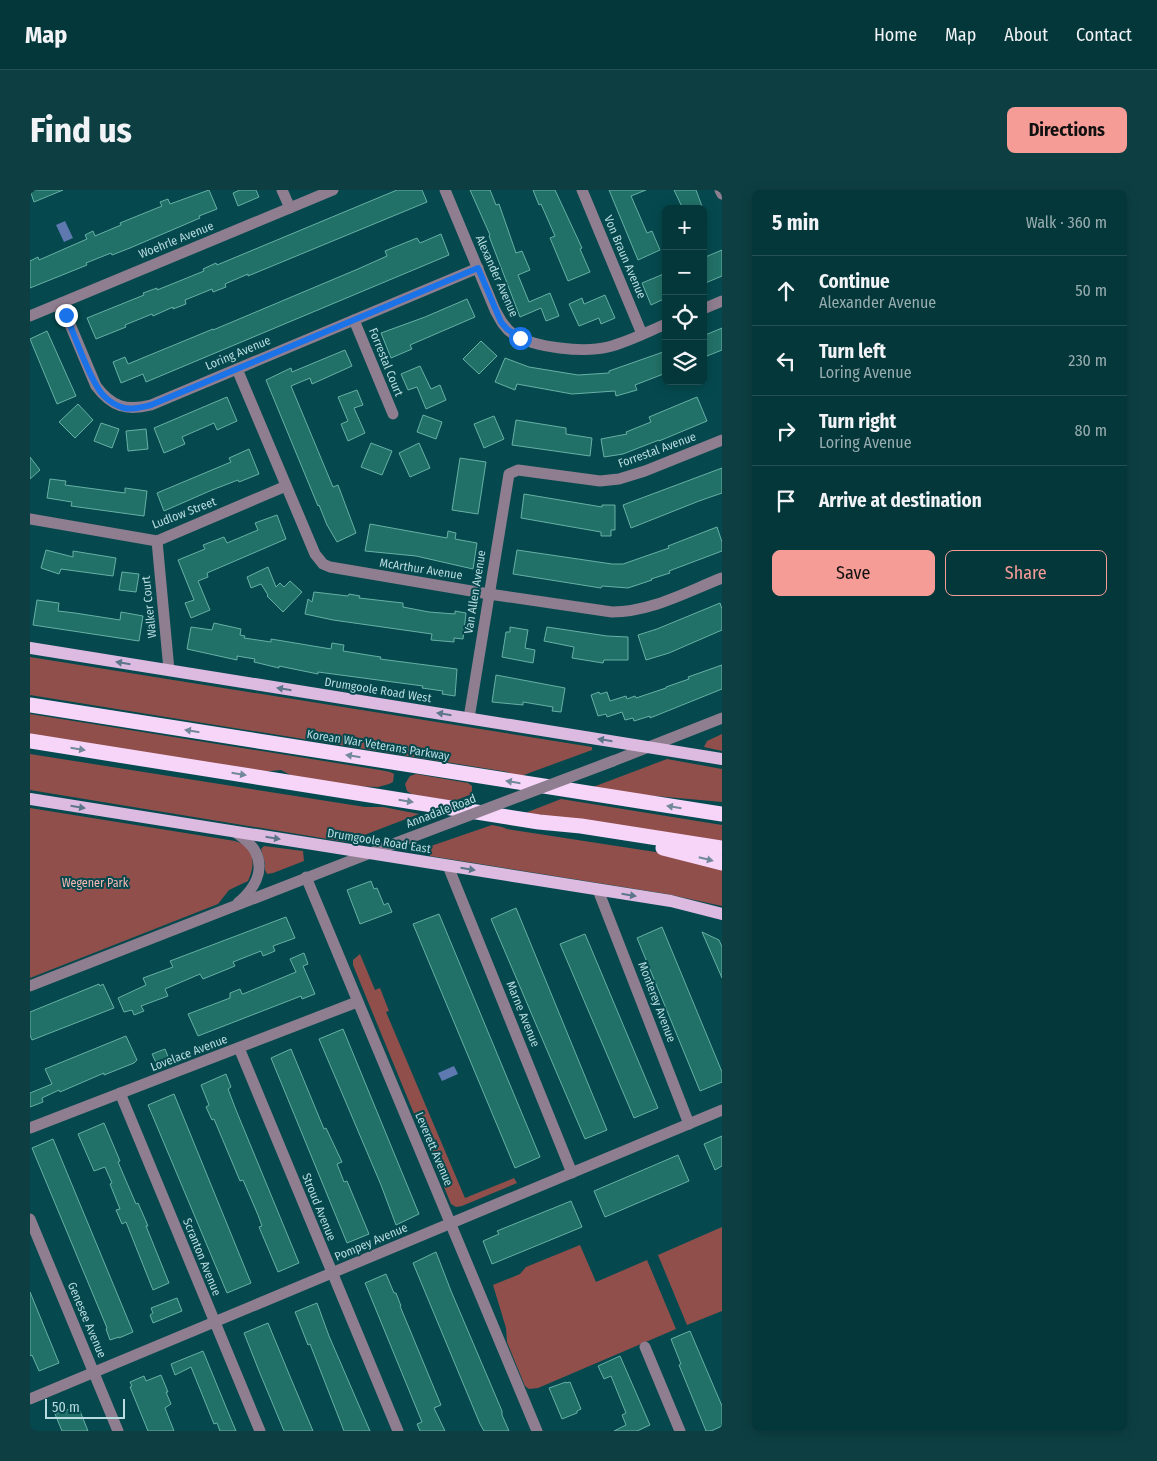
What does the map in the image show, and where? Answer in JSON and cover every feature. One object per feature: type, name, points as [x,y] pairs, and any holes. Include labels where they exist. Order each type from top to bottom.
[{"type":"highway","name":"Korean War Veterans Parkway","points":[[30,706],[722,814]]},
{"type":"highway","points":[[30,741],[539,822],[582,826],[722,848]]},
{"type":"highway","points":[[539,822],[640,843],[722,863]]},
{"type":"main road","name":"Drumgoole Road West","points":[[30,648],[722,759]]},
{"type":"main road","name":"Drumgoole Road East","points":[[30,799],[678,902],[722,914]]},
{"type":"street","points":[[282,190],[290,208]]},
{"type":"street","name":"Woehrle Avenue","points":[[30,316],[333,190]]},
{"type":"street","name":"Alexander Avenue","points":[[446,190],[501,322],[520,338],[540,344],[588,349],[609,347],[662,326]]},
{"type":"street","name":"Von Braun Avenue","points":[[582,190],[642,334]]},
{"type":"street","points":[[720,190],[722,194]]},
{"type":"street","name":"Loring Avenue","points":[[61,303],[96,386],[104,396],[124,408],[134,408],[151,405],[478,268]]},
{"type":"street","points":[[707,307],[722,301]]},
{"type":"street","name":"Forrestal Court","points":[[354,320],[393,414]]},
{"type":"street","name":"McArthur Avenue","points":[[237,369],[286,486],[316,554],[323,564],[330,567],[489,594],[612,612],[628,612],[663,602],[722,578]]},
{"type":"street","name":"Forrestal Avenue","points":[[511,472],[518,470],[600,481],[620,478],[645,471],[722,440]]},
{"type":"street","name":"Van Allen Avenue","points":[[470,718],[508,476],[511,472]]},
{"type":"street","name":"Ludlow Street","points":[[30,519],[157,541],[286,486]]},
{"type":"street","name":"Walker Court","points":[[157,541],[169,670]]},
{"type":"street","name":"Annadale Road","points":[[30,986],[306,877],[722,718]]},
{"type":"street","points":[[234,907],[250,891],[259,874],[255,851],[235,832]]},
{"type":"street","name":"Marne Avenue","points":[[448,866],[572,1173]]},
{"type":"street","name":"Leverett Avenue","points":[[306,877],[537,1431]]},
{"type":"street","name":"Monterey Avenue","points":[[598,890],[690,1124]]},
{"type":"street","name":"Lovelace Avenue","points":[[30,1128],[357,1002]]},
{"type":"street","name":"Stroud Avenue","points":[[239,1048],[398,1431]]},
{"type":"street","name":"Scranton Avenue","points":[[120,1093],[260,1431]]},
{"type":"street","name":"Pompey Avenue","points":[[30,1399],[722,1110]]},
{"type":"street","name":"Genesee Avenue","points":[[30,1219],[118,1431]]},
{"type":"street","points":[[646,1347],[680,1431]]},
{"type":"green space","points":[[30,657],[592,747],[592,750],[521,776],[508,772],[30,695]]},
{"type":"green space","points":[[30,714],[380,770],[394,774],[393,782],[378,787],[347,786],[294,777],[281,770],[260,772],[30,736]]},
{"type":"green space","points":[[722,734],[722,751],[704,747],[707,741]]},
{"type":"green space","points":[[30,754],[419,814],[346,842],[30,790]]},
{"type":"green space","points":[[667,759],[722,769],[722,802],[634,794],[593,787]]},
{"type":"green space","points":[[416,774],[468,783],[472,786],[472,794],[454,801],[413,795],[407,791],[405,784],[410,776]]},
{"type":"green space","points":[[561,799],[722,825],[722,845],[520,815]]},
{"type":"green space","name":"Wegener Park","points":[[30,808],[235,841],[247,847],[250,852],[253,862],[251,875],[248,881],[229,890],[218,904],[30,978]]},
{"type":"green space","points":[[492,825],[507,829],[662,853],[722,868],[722,906],[667,894],[430,856],[431,846]]},
{"type":"green space","points":[[264,846],[303,851],[304,861],[267,874],[261,849]]},
{"type":"green space","points":[[360,954],[375,990],[380,988],[389,1011],[386,1012],[465,1198],[514,1178],[517,1183],[462,1206],[456,1207],[451,1204],[353,965],[353,960]]},
{"type":"green space","points":[[722,1227],[722,1311],[687,1325],[658,1255]]},
{"type":"green space","points":[[580,1245],[596,1282],[647,1260],[676,1329],[538,1388],[529,1389],[525,1386],[507,1342],[506,1328],[493,1285],[520,1274],[526,1267]]},
{"type":"water","points":[[65,221],[73,238],[64,242],[56,225]]},
{"type":"water","points":[[454,1066],[458,1074],[442,1081],[438,1073]]},
{"type":"building","points":[[30,190],[63,190],[34,202]]},
{"type":"building","points":[[209,190],[217,209],[130,248],[86,263],[87,265],[30,288],[30,261],[38,257],[39,260],[87,239],[85,235],[93,231],[95,236],[121,225],[120,223],[162,206],[160,202],[168,199],[170,204]]},
{"type":"building","points":[[240,190],[256,190],[259,197],[238,206],[233,193]]},
{"type":"building","points":[[397,190],[422,190],[427,202],[248,276],[248,274],[225,284],[226,287],[213,292],[212,289],[185,300],[186,304],[173,309],[173,307],[153,316],[152,314],[96,339],[87,318],[144,295],[143,293],[177,282],[204,271],[203,269],[216,263],[217,265]]},
{"type":"building","points":[[470,190],[490,190],[496,205],[499,204],[516,253],[522,251],[530,270],[518,275],[529,302],[550,293],[559,316],[546,321],[541,308],[520,317],[490,235]]},
{"type":"building","points":[[533,190],[555,190],[582,248],[580,249],[590,272],[568,281],[550,238],[555,236]]},
{"type":"building","points":[[609,190],[646,190],[631,196],[647,233],[652,231],[660,250],[638,260]]},
{"type":"building","points":[[674,190],[696,190],[702,205],[681,205]]},
{"type":"building","points":[[441,234],[449,255],[146,382],[143,374],[121,383],[113,362],[125,357],[128,364],[358,269],[387,256],[385,251],[417,238],[420,243]]},
{"type":"building","points":[[722,250],[722,276],[707,282],[707,256]]},
{"type":"building","points":[[662,275],[662,300],[651,305],[642,283]]},
{"type":"building","points":[[605,295],[615,318],[601,324],[599,318],[579,326],[569,304],[582,298],[584,304]]},
{"type":"building","points":[[467,299],[475,317],[410,345],[412,349],[391,358],[381,333]]},
{"type":"building","points":[[722,328],[722,350],[707,356],[707,334]]},
{"type":"building","points":[[47,331],[76,396],[57,404],[30,339]]},
{"type":"building","points":[[481,341],[497,356],[479,374],[463,359]]},
{"type":"building","points":[[345,350],[352,366],[312,384],[310,378],[291,386],[333,487],[338,485],[356,533],[337,542],[318,506],[266,380],[291,368],[292,372]]},
{"type":"building","points":[[662,352],[662,375],[635,385],[637,390],[616,396],[615,391],[572,394],[517,384],[515,390],[495,382],[505,358],[529,367],[578,375],[609,373],[609,371]]},
{"type":"building","points":[[420,366],[431,389],[440,385],[446,400],[426,409],[417,387],[408,390],[401,374]]},
{"type":"building","points":[[357,390],[363,405],[354,408],[365,433],[348,441],[341,424],[348,421],[338,397]]},
{"type":"building","points":[[227,397],[237,421],[217,430],[214,423],[182,437],[185,444],[164,453],[154,428]]},
{"type":"building","points":[[697,397],[707,421],[623,454],[604,457],[601,439],[627,434],[626,432],[651,422],[649,417]]},
{"type":"building","points":[[78,404],[93,420],[75,438],[59,422]]},
{"type":"building","points":[[423,415],[442,422],[436,439],[417,432]]},
{"type":"building","points":[[494,416],[504,439],[484,448],[474,424]]},
{"type":"building","points":[[516,420],[566,428],[566,434],[592,438],[590,456],[512,445]]},
{"type":"building","points":[[101,423],[119,429],[112,448],[94,441]]},
{"type":"building","points":[[146,429],[148,449],[128,451],[126,431]]},
{"type":"building","points":[[371,443],[392,451],[382,475],[361,467]]},
{"type":"building","points":[[419,443],[430,468],[410,477],[399,453]]},
{"type":"building","points":[[249,449],[259,474],[212,490],[164,511],[157,493],[231,462],[229,458]]},
{"type":"building","points":[[30,457],[40,470],[30,479]]},
{"type":"building","points":[[460,458],[486,462],[478,514],[452,510]]},
{"type":"building","points":[[722,468],[722,493],[631,528],[623,505]]},
{"type":"building","points":[[50,479],[66,481],[65,485],[125,493],[125,488],[147,491],[144,516],[71,506],[72,502],[47,498]]},
{"type":"building","points":[[524,494],[602,507],[602,505],[615,505],[615,530],[611,530],[611,536],[601,536],[601,532],[521,518]]},
{"type":"building","points":[[277,515],[286,539],[207,573],[208,577],[198,581],[210,610],[191,618],[185,603],[194,600],[178,560],[205,549],[203,545],[224,537],[227,543],[258,530],[255,523]]},
{"type":"building","points":[[370,524],[447,538],[448,531],[456,533],[455,539],[477,543],[473,569],[416,556],[365,551]]},
{"type":"building","points":[[717,527],[722,542],[722,551],[628,588],[602,586],[601,588],[513,574],[517,550],[623,564],[669,548],[668,546]]},
{"type":"building","points":[[46,550],[73,557],[73,551],[116,558],[113,576],[61,569],[59,574],[41,568]]},
{"type":"building","points":[[268,567],[276,587],[280,583],[284,587],[290,581],[302,592],[283,612],[267,596],[261,584],[251,588],[247,577]]},
{"type":"building","points":[[122,572],[139,574],[136,592],[119,590]]},
{"type":"building","points":[[314,592],[348,596],[349,594],[360,596],[359,598],[403,603],[403,607],[429,612],[455,614],[455,611],[466,613],[463,639],[454,638],[454,642],[431,640],[432,634],[333,620],[305,614],[308,599],[312,602]]},
{"type":"building","points":[[37,600],[59,603],[58,611],[120,620],[121,612],[143,616],[139,641],[33,625]]},
{"type":"building","points":[[720,603],[722,609],[722,630],[669,653],[646,660],[638,635]]},
{"type":"building","points":[[214,623],[241,629],[240,635],[245,636],[244,638],[271,642],[271,639],[331,649],[332,643],[344,645],[343,651],[381,657],[380,659],[457,669],[455,696],[442,694],[443,691],[422,688],[423,686],[318,672],[318,674],[279,666],[279,668],[254,662],[255,659],[237,656],[237,660],[187,649],[191,627],[212,630]]},
{"type":"building","points":[[510,627],[528,630],[525,648],[535,650],[533,663],[502,657],[506,632],[510,632]]},
{"type":"building","points":[[547,627],[607,636],[628,637],[628,660],[604,660],[603,663],[572,658],[574,647],[544,641]]},
{"type":"building","points":[[722,665],[722,689],[650,718],[650,716],[634,721],[633,718],[625,720],[622,712],[607,717],[606,714],[598,716],[591,695],[607,692],[610,701],[626,696],[627,699],[635,696],[636,698]]},
{"type":"building","points":[[496,675],[565,688],[561,712],[552,711],[553,707],[523,702],[523,705],[492,702]]},
{"type":"building","points":[[371,881],[374,889],[377,888],[384,905],[388,903],[392,912],[360,924],[347,890]]},
{"type":"building","points":[[516,908],[607,1130],[585,1139],[491,919]]},
{"type":"building","points":[[439,914],[540,1157],[515,1168],[413,924]]},
{"type":"building","points":[[286,917],[295,938],[273,946],[275,951],[263,956],[261,951],[233,962],[235,966],[203,979],[200,974],[165,989],[168,996],[141,1006],[144,1011],[134,1015],[132,1010],[124,1012],[118,998],[146,985],[143,978],[173,967],[170,961]]},
{"type":"building","points":[[662,927],[722,1072],[722,1082],[700,1091],[637,938]]},
{"type":"building","points":[[702,932],[719,940],[722,947],[722,978]]},
{"type":"building","points":[[585,934],[658,1108],[634,1118],[560,944]]},
{"type":"building","points":[[304,953],[308,964],[303,966],[315,994],[302,999],[301,996],[198,1036],[188,1014],[230,998],[230,993],[240,989],[243,994],[296,972],[290,959]]},
{"type":"building","points":[[99,984],[100,986],[103,984],[114,1008],[32,1040],[30,1035],[30,1012]]},
{"type":"building","points":[[343,1029],[419,1214],[396,1225],[319,1039]]},
{"type":"building","points":[[126,1036],[137,1060],[134,1063],[104,1075],[104,1073],[60,1092],[59,1090],[42,1098],[43,1102],[30,1107],[30,1093],[52,1084],[45,1069]]},
{"type":"building","points":[[165,1049],[171,1064],[159,1069],[152,1054]]},
{"type":"building","points":[[291,1049],[324,1129],[326,1128],[342,1162],[337,1164],[344,1182],[347,1181],[369,1234],[347,1243],[271,1058]]},
{"type":"building","points":[[226,1074],[231,1087],[228,1089],[236,1110],[299,1263],[278,1272],[259,1227],[262,1226],[243,1180],[240,1181],[214,1119],[212,1120],[206,1107],[209,1105],[201,1085]]},
{"type":"building","points":[[174,1094],[251,1283],[227,1293],[148,1105]]},
{"type":"building","points":[[104,1123],[120,1161],[118,1162],[136,1204],[138,1203],[148,1226],[146,1226],[169,1283],[153,1290],[126,1222],[122,1224],[116,1210],[120,1209],[105,1167],[94,1171],[78,1134]]},
{"type":"building","points":[[722,1136],[722,1166],[715,1170],[704,1144]]},
{"type":"building","points":[[53,1139],[133,1332],[119,1338],[110,1340],[107,1328],[32,1148]]},
{"type":"building","points":[[678,1155],[689,1181],[605,1217],[594,1191]]},
{"type":"building","points":[[571,1201],[582,1227],[492,1264],[483,1241],[499,1234],[497,1231]]},
{"type":"building","points":[[436,1252],[509,1431],[484,1431],[480,1424],[413,1263]]},
{"type":"building","points":[[386,1274],[394,1293],[396,1293],[441,1405],[434,1408],[445,1431],[420,1431],[417,1424],[422,1422],[365,1283]]},
{"type":"building","points":[[30,1292],[59,1363],[39,1371],[32,1355],[30,1356]]},
{"type":"building","points":[[177,1298],[182,1311],[153,1323],[150,1315],[153,1313],[151,1308]]},
{"type":"building","points":[[317,1303],[329,1336],[370,1431],[344,1431],[310,1344],[308,1345],[295,1312]]},
{"type":"building","points":[[268,1323],[313,1431],[284,1431],[259,1371],[244,1333]]},
{"type":"building","points":[[690,1331],[722,1406],[722,1426],[711,1431],[706,1431],[679,1365],[681,1364],[671,1339]]},
{"type":"building","points":[[203,1351],[236,1431],[220,1431],[217,1423],[214,1424],[191,1367],[175,1375],[171,1364]]},
{"type":"building","points":[[620,1356],[650,1425],[637,1431],[614,1431],[626,1425],[622,1415],[626,1413],[611,1376],[604,1379],[598,1366]]},
{"type":"building","points":[[161,1375],[171,1404],[165,1408],[174,1431],[148,1431],[130,1387],[132,1386],[130,1382],[144,1376],[146,1381]]},
{"type":"building","points":[[570,1382],[581,1409],[577,1413],[562,1419],[549,1388]]},
{"type":"building","points":[[78,1406],[88,1431],[62,1431],[55,1414]]},
{"type":"route","points":[[66,315],[96,386],[104,396],[124,408],[151,405],[478,268],[501,322],[520,338]]}]
